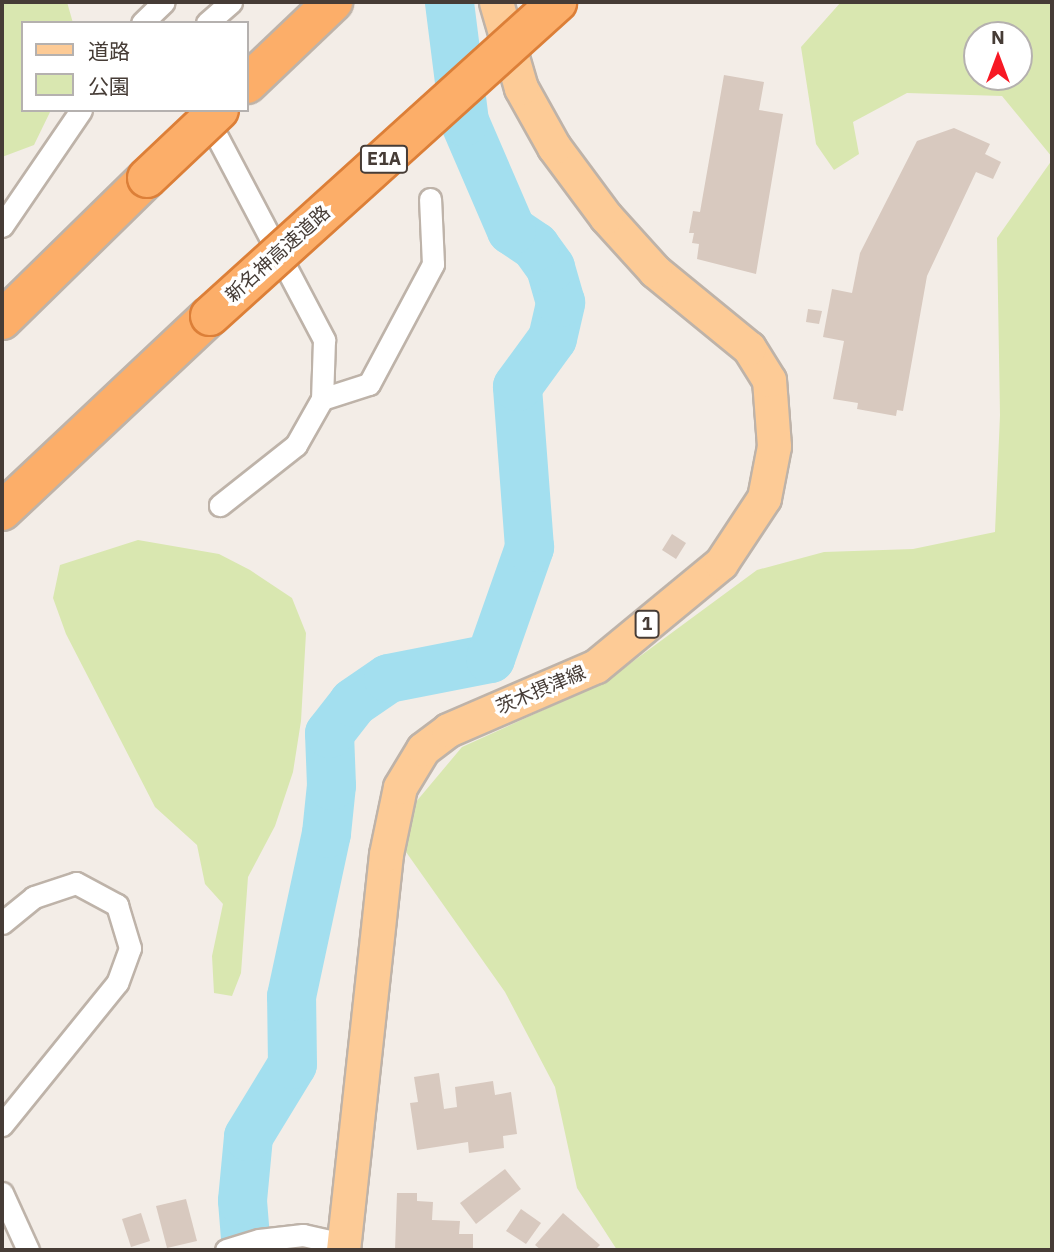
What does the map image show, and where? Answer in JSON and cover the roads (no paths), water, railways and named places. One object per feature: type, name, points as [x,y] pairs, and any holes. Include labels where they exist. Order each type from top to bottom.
[{"type":"highway","points":[[248,83],[333,2]]},
{"type":"highway","name":"新名神高速道路","points":[[2,511],[210,316],[557,2]]},
{"type":"highway","points":[[2,320],[217,112]]},
{"type":"main road","name":"茨木摂津線","points":[[343,1247],[386,854],[400,787],[423,749],[447,730],[596,666],[721,563],[764,498],[774,446],[769,380],[749,348],[655,271],[606,217],[554,147],[521,88],[496,2]]},
{"type":"street","points":[[144,21],[164,2]]},
{"type":"street","points":[[209,21],[231,2]]},
{"type":"street","points":[[2,226],[80,112]]},
{"type":"street","points":[[204,112],[324,340],[322,399],[296,445],[220,505]]},
{"type":"street","points":[[322,399],[369,384],[433,264],[430,199]]},
{"type":"street","points":[[2,923],[34,897],[76,883],[117,905],[130,948],[117,983],[2,1125]]},
{"type":"street","points":[[2,1193],[28,1250]]},
{"type":"street","points":[[229,1249],[259,1240],[303,1235],[343,1247]]},
{"type":"waterway","points":[[246,1250],[242,1200],[248,1136],[292,1064],[291,996],[326,833],[331,785],[329,733],[353,702],[388,678],[490,658],[529,547],[517,386],[552,338],[560,302],[550,267],[535,246],[511,230],[464,121],[449,2]]}]
